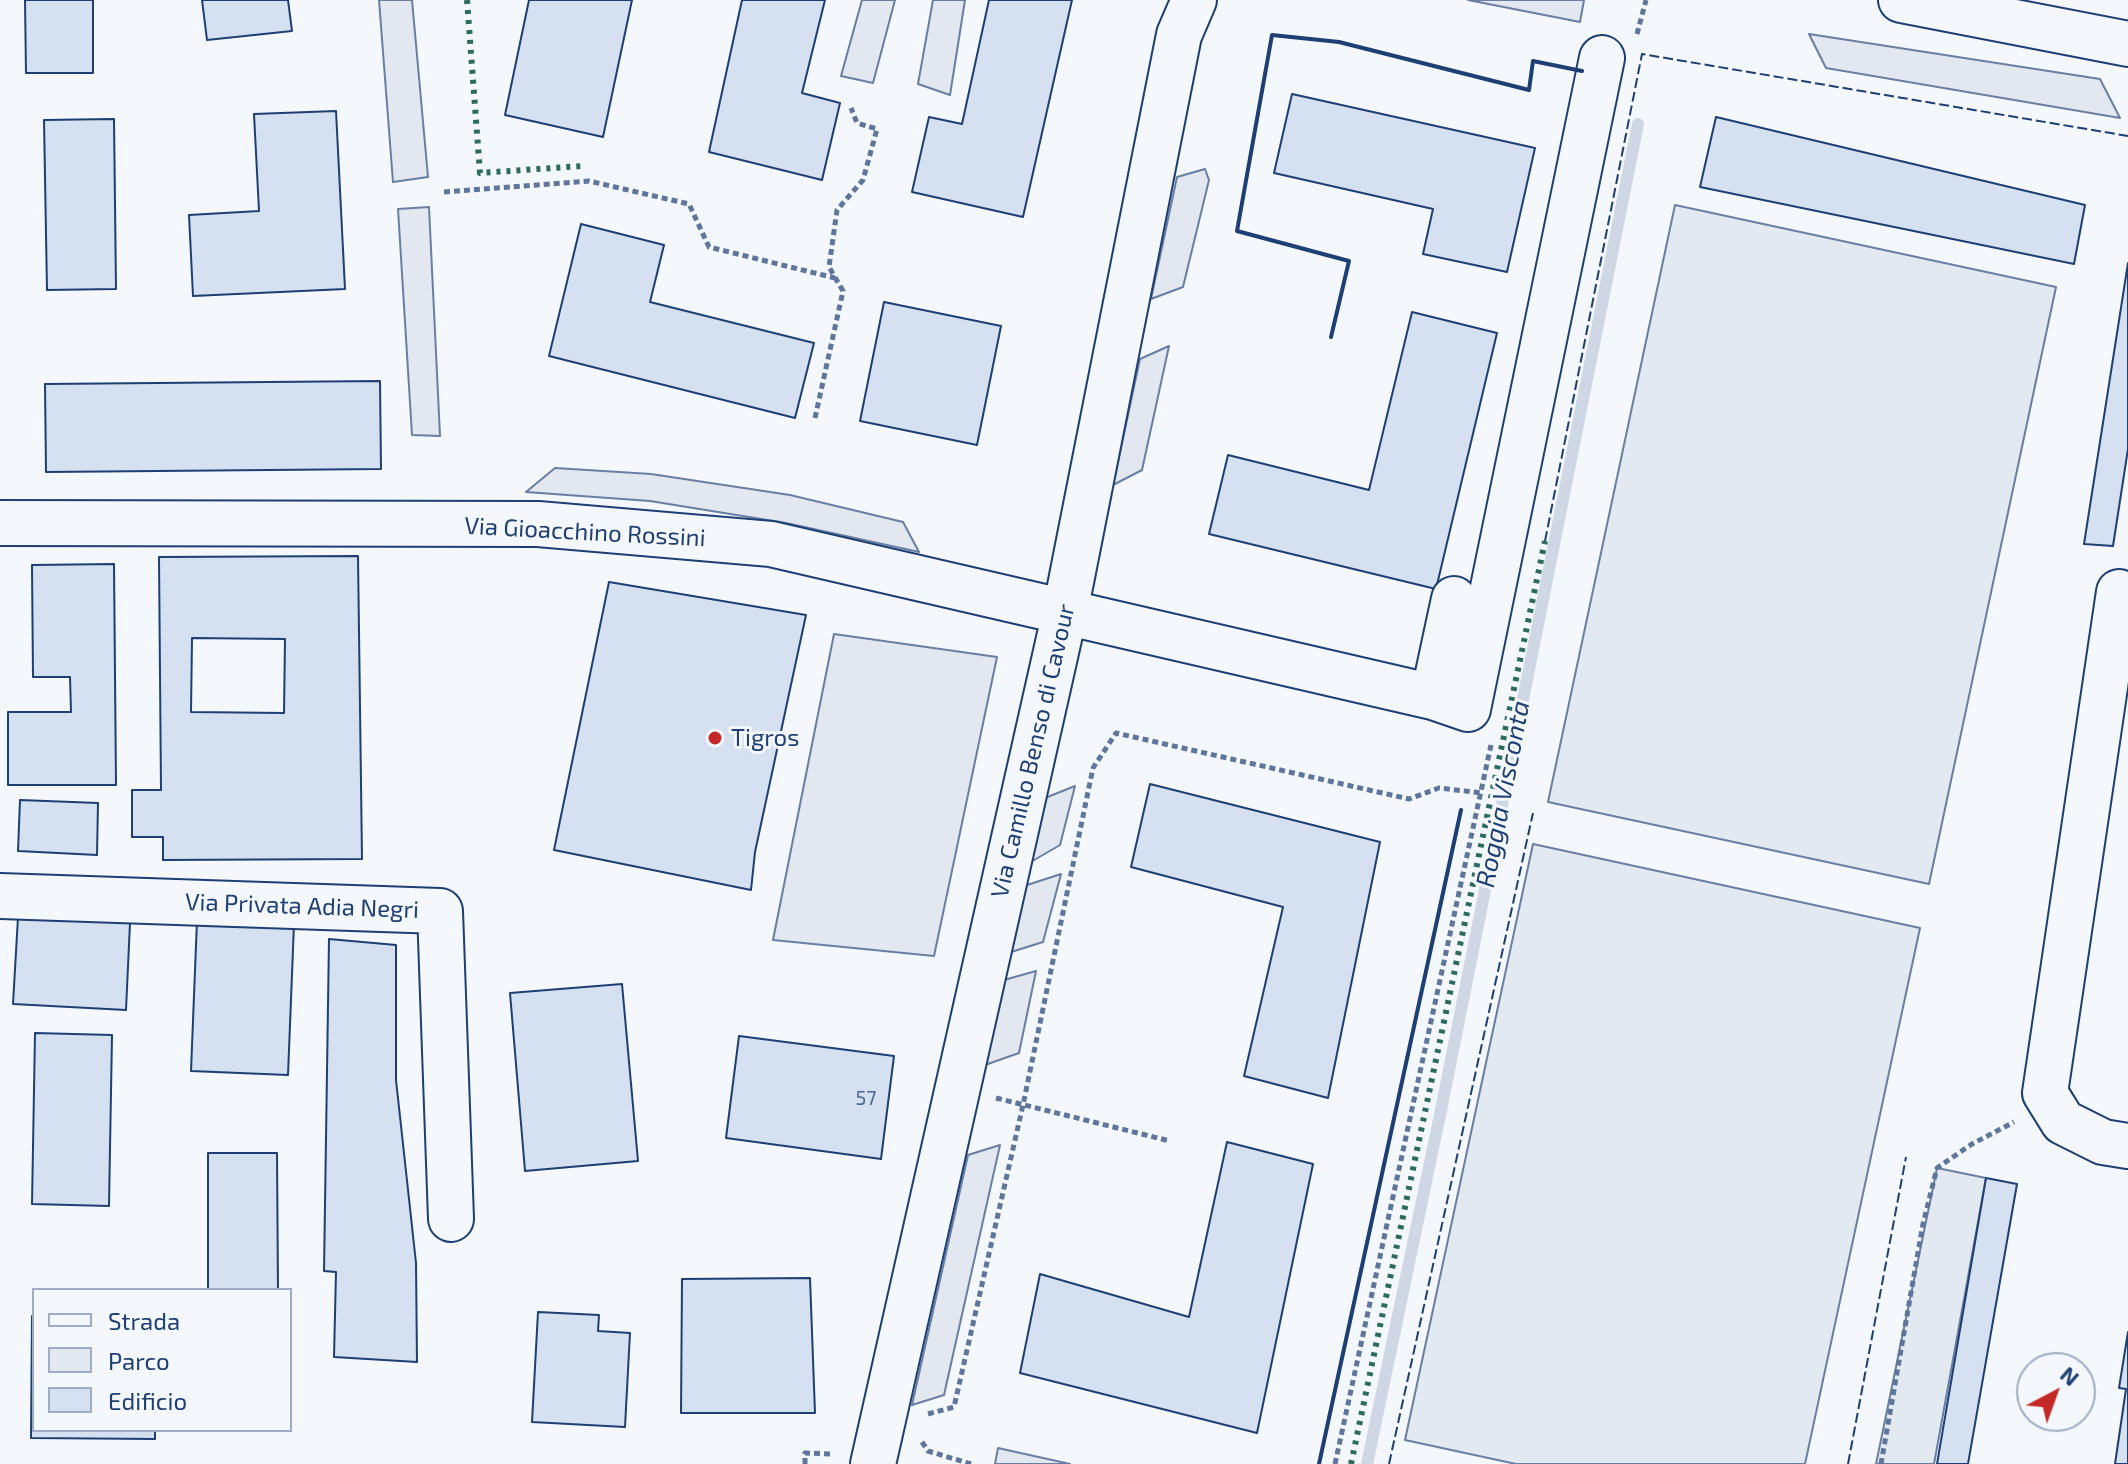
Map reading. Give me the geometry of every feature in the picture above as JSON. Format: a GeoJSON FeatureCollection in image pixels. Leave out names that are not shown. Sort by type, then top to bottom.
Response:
{"type":"FeatureCollection","features":[{"type":"Feature","properties":{"kind":"street"},"geometry":{"type":"LineString","coordinates":[[1901,0],[2128,44]]}},
{"type":"Feature","properties":{"kind":"street","name":"Via Camillo Benso di Cavour"},"geometry":{"type":"LineString","coordinates":[[873,1464],[1065,612],[1184,12]]}},
{"type":"Feature","properties":{"kind":"street","name":"Via Gioacchino Rossini"},"geometry":{"type":"LineString","coordinates":[[0,523],[538,524],[771,544],[1433,697],[1468,709],[1602,58]]}},
{"type":"Feature","properties":{"kind":"street"},"geometry":{"type":"LineString","coordinates":[[2119,592],[2045,1093],[2057,1113],[2103,1142],[2128,1146]]}},
{"type":"Feature","properties":{"kind":"street"},"geometry":{"type":"LineString","coordinates":[[1433,697],[1454,599]]}},
{"type":"Feature","properties":{"kind":"street","name":"Via Privata Adia Negri"},"geometry":{"type":"LineString","coordinates":[[0,896],[440,911],[451,1219]]}},
{"type":"Feature","properties":{"kind":"path"},"geometry":{"type":"LineString","coordinates":[[815,418],[843,291],[829,267],[837,210],[863,180],[877,129],[857,123],[851,108]]}},
{"type":"Feature","properties":{"kind":"path"},"geometry":{"type":"LineString","coordinates":[[444,192],[589,181],[689,204],[709,247],[835,278]]}},
{"type":"Feature","properties":{"kind":"path"},"geometry":{"type":"LineString","coordinates":[[919,1418],[954,1407],[1023,1105],[1093,768],[1116,733],[1409,799],[1439,788],[1482,793]]}},
{"type":"Feature","properties":{"kind":"path"},"geometry":{"type":"LineString","coordinates":[[958,1088],[1170,1141]]}},
{"type":"Feature","properties":{"kind":"path"},"geometry":{"type":"LineString","coordinates":[[1881,1464],[1923,1224],[1937,1168],[1972,1144],[2057,1113]]}},
{"type":"Feature","properties":{"kind":"path"},"geometry":{"type":"LineString","coordinates":[[921,1440],[928,1451],[971,1464]]}},
{"type":"Feature","properties":{"kind":"green space"},"geometry":{"type":"Polygon","coordinates":[[[1675,205],[2056,287],[1929,884],[1548,802],[1675,205]]]}},
{"type":"Feature","properties":{"kind":"green space"},"geometry":{"type":"Polygon","coordinates":[[[1533,844],[1920,928],[1805,1464],[1516,1464],[1405,1440],[1533,844]]]}},
{"type":"Feature","properties":{"kind":"green space"},"geometry":{"type":"Polygon","coordinates":[[[1937,1168],[1986,1178],[1934,1464],[1876,1464],[1937,1168]]]}},
{"type":"Feature","properties":{"kind":"shaded area"},"geometry":{"type":"Polygon","coordinates":[[[379,0],[412,0],[428,177],[393,182],[379,0]]]}},
{"type":"Feature","properties":{"kind":"shaded area"},"geometry":{"type":"Polygon","coordinates":[[[862,0],[895,0],[873,83],[841,76],[862,0]]]}},
{"type":"Feature","properties":{"kind":"shaded area"},"geometry":{"type":"Polygon","coordinates":[[[933,0],[965,0],[950,95],[918,84],[933,0]]]}},
{"type":"Feature","properties":{"kind":"shaded area"},"geometry":{"type":"Polygon","coordinates":[[[1468,0],[1584,0],[1580,22],[1468,0]]]}},
{"type":"Feature","properties":{"kind":"shaded area"},"geometry":{"type":"Polygon","coordinates":[[[1809,34],[2100,79],[2120,118],[1826,68],[1809,34]]]}},
{"type":"Feature","properties":{"kind":"shaded area"},"geometry":{"type":"Polygon","coordinates":[[[1205,169],[1209,180],[1183,287],[1151,299],[1177,177],[1205,169]]]}},
{"type":"Feature","properties":{"kind":"shaded area"},"geometry":{"type":"Polygon","coordinates":[[[429,207],[440,436],[412,435],[398,209],[429,207]]]}},
{"type":"Feature","properties":{"kind":"shaded area"},"geometry":{"type":"Polygon","coordinates":[[[1169,346],[1142,470],[1113,485],[1140,359],[1169,346]]]}},
{"type":"Feature","properties":{"kind":"shaded area"},"geometry":{"type":"Polygon","coordinates":[[[555,468],[651,474],[790,495],[903,522],[919,552],[786,523],[650,501],[526,492],[555,468]]]}},
{"type":"Feature","properties":{"kind":"shaded area"},"geometry":{"type":"Polygon","coordinates":[[[834,634],[997,657],[934,956],[773,940],[834,634]]]}},
{"type":"Feature","properties":{"kind":"shaded area"},"geometry":{"type":"Polygon","coordinates":[[[1075,786],[1060,845],[1029,863],[1045,798],[1075,786]]]}},
{"type":"Feature","properties":{"kind":"shaded area"},"geometry":{"type":"Polygon","coordinates":[[[1061,874],[1043,942],[1008,953],[1024,886],[1061,874]]]}},
{"type":"Feature","properties":{"kind":"shaded area"},"geometry":{"type":"Polygon","coordinates":[[[1036,971],[1019,1053],[985,1065],[1004,980],[1036,971]]]}},
{"type":"Feature","properties":{"kind":"shaded area"},"geometry":{"type":"Polygon","coordinates":[[[1000,1145],[944,1395],[912,1405],[968,1155],[1000,1145]]]}},
{"type":"Feature","properties":{"kind":"shaded area"},"geometry":{"type":"Polygon","coordinates":[[[998,1448],[1070,1464],[995,1464],[998,1448]]]}},
{"type":"Feature","properties":{"kind":"building"},"geometry":{"type":"Polygon","coordinates":[[[25,0],[93,0],[93,73],[26,73],[25,0]]]}},
{"type":"Feature","properties":{"kind":"building"},"geometry":{"type":"Polygon","coordinates":[[[202,0],[288,0],[292,31],[207,40],[202,0]]]}},
{"type":"Feature","properties":{"kind":"building"},"geometry":{"type":"Polygon","coordinates":[[[529,0],[632,0],[603,137],[505,115],[529,0]]]}},
{"type":"Feature","properties":{"kind":"building"},"geometry":{"type":"Polygon","coordinates":[[[742,0],[825,0],[802,93],[840,103],[822,180],[709,152],[742,0]]]}},
{"type":"Feature","properties":{"kind":"building"},"geometry":{"type":"Polygon","coordinates":[[[989,0],[1072,0],[1023,217],[912,192],[929,117],[962,124],[989,0]]]}},
{"type":"Feature","properties":{"kind":"building"},"geometry":{"type":"Polygon","coordinates":[[[1292,94],[1535,148],[1507,272],[1423,254],[1433,209],[1274,173],[1292,94]]]}},
{"type":"Feature","properties":{"kind":"building"},"geometry":{"type":"Polygon","coordinates":[[[336,111],[345,289],[193,296],[189,215],[259,211],[254,114],[336,111]]]}},
{"type":"Feature","properties":{"kind":"building"},"geometry":{"type":"Polygon","coordinates":[[[1716,117],[2085,205],[2074,264],[1700,187],[1716,117]]]}},
{"type":"Feature","properties":{"kind":"building"},"geometry":{"type":"Polygon","coordinates":[[[114,119],[116,289],[47,290],[44,120],[114,119]]]}},
{"type":"Feature","properties":{"kind":"building"},"geometry":{"type":"Polygon","coordinates":[[[581,224],[664,245],[650,302],[814,343],[795,418],[549,356],[581,224]]]}},
{"type":"Feature","properties":{"kind":"building"},"geometry":{"type":"Polygon","coordinates":[[[2128,263],[2128,449],[2113,546],[2084,544],[2128,263]]]}},
{"type":"Feature","properties":{"kind":"building"},"geometry":{"type":"Polygon","coordinates":[[[884,302],[1001,326],[977,445],[860,421],[884,302]]]}},
{"type":"Feature","properties":{"kind":"building"},"geometry":{"type":"Polygon","coordinates":[[[1412,312],[1497,333],[1436,589],[1209,534],[1228,455],[1369,490],[1412,312]]]}},
{"type":"Feature","properties":{"kind":"building"},"geometry":{"type":"Polygon","coordinates":[[[380,381],[381,469],[46,472],[45,384],[380,381]]]}},
{"type":"Feature","properties":{"kind":"building"},"geometry":{"type":"Polygon","coordinates":[[[358,556],[362,859],[163,860],[163,837],[132,837],[132,790],[161,790],[159,557],[358,556]],[[192,638],[191,712],[284,713],[285,639],[192,638]]]}},
{"type":"Feature","properties":{"kind":"building"},"geometry":{"type":"Polygon","coordinates":[[[114,564],[116,785],[8,785],[8,712],[71,712],[70,677],[33,677],[32,565],[114,564]]]}},
{"type":"Feature","properties":{"kind":"building"},"geometry":{"type":"Polygon","coordinates":[[[609,582],[806,615],[755,852],[751,890],[554,850],[609,582]]]}},
{"type":"Feature","properties":{"kind":"building"},"geometry":{"type":"Polygon","coordinates":[[[1150,784],[1380,842],[1328,1098],[1244,1076],[1283,907],[1131,867],[1150,784]]]}},
{"type":"Feature","properties":{"kind":"building"},"geometry":{"type":"Polygon","coordinates":[[[20,800],[98,803],[97,855],[18,851],[20,800]]]}},
{"type":"Feature","properties":{"kind":"building"},"geometry":{"type":"Polygon","coordinates":[[[18,917],[130,923],[126,1010],[13,1004],[18,917]]]}},
{"type":"Feature","properties":{"kind":"building"},"geometry":{"type":"Polygon","coordinates":[[[197,920],[294,924],[288,1075],[191,1071],[197,920]]]}},
{"type":"Feature","properties":{"kind":"building"},"geometry":{"type":"Polygon","coordinates":[[[329,939],[396,945],[396,1080],[416,1263],[417,1362],[334,1357],[336,1272],[324,1271],[329,939]]]}},
{"type":"Feature","properties":{"kind":"building"},"geometry":{"type":"Polygon","coordinates":[[[622,984],[638,1161],[525,1171],[510,993],[622,984]]]}},
{"type":"Feature","properties":{"kind":"building"},"geometry":{"type":"Polygon","coordinates":[[[35,1033],[112,1035],[109,1206],[32,1204],[35,1033]]]}},
{"type":"Feature","properties":{"kind":"building"},"geometry":{"type":"Polygon","coordinates":[[[739,1036],[894,1056],[881,1159],[726,1138],[739,1036]]]}},
{"type":"Feature","properties":{"kind":"building"},"geometry":{"type":"Polygon","coordinates":[[[1227,1142],[1313,1164],[1257,1433],[1020,1373],[1040,1274],[1189,1317],[1227,1142]]]}},
{"type":"Feature","properties":{"kind":"building"},"geometry":{"type":"Polygon","coordinates":[[[208,1153],[277,1153],[278,1288],[208,1288],[208,1153]]]}},
{"type":"Feature","properties":{"kind":"building"},"geometry":{"type":"Polygon","coordinates":[[[1986,1178],[2017,1184],[1968,1464],[1937,1464],[1986,1178]]]}},
{"type":"Feature","properties":{"kind":"building"},"geometry":{"type":"Polygon","coordinates":[[[810,1278],[815,1413],[681,1413],[682,1279],[810,1278]]]}},
{"type":"Feature","properties":{"kind":"building"},"geometry":{"type":"Polygon","coordinates":[[[538,1312],[599,1315],[598,1331],[630,1333],[625,1427],[532,1422],[538,1312]]]}},
{"type":"Feature","properties":{"kind":"building"},"geometry":{"type":"Polygon","coordinates":[[[32,1316],[32,1432],[155,1432],[155,1439],[31,1438],[32,1316]]]}},
{"type":"Feature","properties":{"kind":"building"},"geometry":{"type":"Polygon","coordinates":[[[2128,1332],[2128,1464],[2115,1464],[2126,1389],[2119,1388],[2128,1332]]]}},
{"type":"Feature","properties":{"kind":"waterway","name":"Roggia Visconta"},"geometry":{"type":"LineString","coordinates":[[1367,1464],[1638,124]]}},
{"type":"Feature","properties":{"kind":"hedge"},"geometry":{"type":"LineString","coordinates":[[467,0],[480,173],[582,166]]}},
{"type":"Feature","properties":{"kind":"hedge"},"geometry":{"type":"LineString","coordinates":[[1351,1464],[1545,541]]}},
{"type":"Feature","properties":{"kind":"fence"},"geometry":{"type":"LineString","coordinates":[[1545,541],[1642,54],[2128,136]]}},
{"type":"Feature","properties":{"kind":"fence"},"geometry":{"type":"LineString","coordinates":[[1389,1464],[1533,813]]}},
{"type":"Feature","properties":{"kind":"fence"},"geometry":{"type":"LineString","coordinates":[[1848,1464],[1906,1157]]}},
{"type":"Feature","properties":{"kind":"wall"},"geometry":{"type":"LineString","coordinates":[[1331,337],[1349,261],[1237,231],[1272,35],[1339,42],[1529,90],[1533,61],[1582,71]]}},
{"type":"Feature","properties":{"kind":"wall"},"geometry":{"type":"LineString","coordinates":[[1319,1464],[1461,810]]}},
{"type":"Feature","properties":{"kind":"place","name":"Tigros"},"geometry":{"type":"Point","coordinates":[715,738]}}]}
